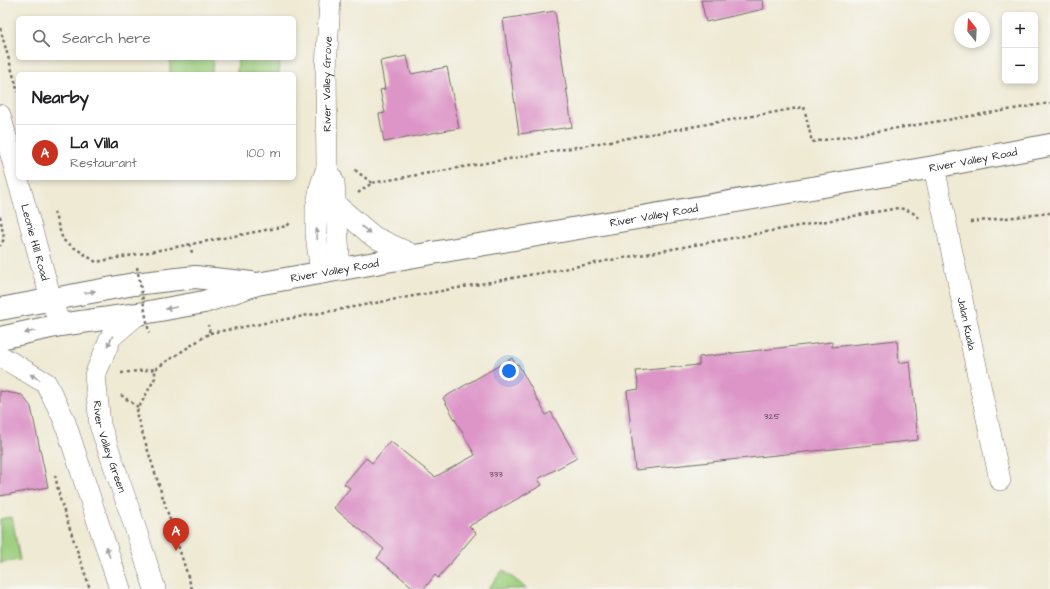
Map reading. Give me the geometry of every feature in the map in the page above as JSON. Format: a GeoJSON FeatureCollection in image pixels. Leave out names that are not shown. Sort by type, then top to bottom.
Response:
{"type":"FeatureCollection","features":[{"type":"Feature","properties":{"kind":"main road","name":"River Valley Road"},"geometry":{"type":"LineString","coordinates":[[0,338],[60,325],[138,314],[204,302],[257,284],[934,167],[1050,145]]}},
{"type":"Feature","properties":{"kind":"main road","name":"River Valley Road"},"geometry":{"type":"LineString","coordinates":[[0,309],[134,284],[195,277],[257,284]]}},
{"type":"Feature","properties":{"kind":"street","name":"River Valley Grove"},"geometry":{"type":"LineString","coordinates":[[330,0],[326,68],[327,168],[334,183],[316,234],[330,271]]}},
{"type":"Feature","properties":{"kind":"street","name":"Leonie Hill Road"},"geometry":{"type":"LineString","coordinates":[[0,115],[16,173]]}},
{"type":"Feature","properties":{"kind":"street","name":"Jalan Kuala"},"geometry":{"type":"LineString","coordinates":[[934,167],[969,326],[980,388],[1000,480]]}},
{"type":"Feature","properties":{"kind":"street","name":"Leonie Hill Road"},"geometry":{"type":"LineString","coordinates":[[18,180],[51,299],[60,325]]}},
{"type":"Feature","properties":{"kind":"street"},"geometry":{"type":"LineString","coordinates":[[326,206],[374,237],[415,256]]}},
{"type":"Feature","properties":{"kind":"street","name":"River Valley Green"},"geometry":{"type":"LineString","coordinates":[[138,314],[111,337],[95,375],[100,425],[132,518],[154,589]]}},
{"type":"Feature","properties":{"kind":"street"},"geometry":{"type":"LineString","coordinates":[[0,356],[46,383],[64,419],[120,589]]}},
{"type":"Feature","properties":{"kind":"path"},"geometry":{"type":"LineString","coordinates":[[0,28],[16,85]]}},
{"type":"Feature","properties":{"kind":"path"},"geometry":{"type":"LineString","coordinates":[[52,206],[63,240],[96,262],[287,226],[306,209],[346,202],[372,183],[804,107],[812,142],[1050,103]]}},
{"type":"Feature","properties":{"kind":"path"},"geometry":{"type":"LineString","coordinates":[[192,589],[136,413],[155,378],[155,369],[210,332],[898,208],[907,209],[918,216],[924,228],[1050,213]]}},
{"type":"Feature","properties":{"kind":"path"},"geometry":{"type":"LineString","coordinates":[[0,216],[4,239],[0,246]]}},
{"type":"Feature","properties":{"kind":"path"},"geometry":{"type":"LineString","coordinates":[[190,244],[192,256]]}},
{"type":"Feature","properties":{"kind":"path"},"geometry":{"type":"LineString","coordinates":[[137,267],[149,333]]}},
{"type":"Feature","properties":{"kind":"path"},"geometry":{"type":"LineString","coordinates":[[207,322],[210,332]]}},
{"type":"Feature","properties":{"kind":"path"},"geometry":{"type":"LineString","coordinates":[[54,470],[60,499],[90,589]]}},
{"type":"Feature","properties":{"kind":"green space"},"geometry":{"type":"Polygon","coordinates":[[[170,60],[213,60],[212,72],[170,72],[170,60]]]}},
{"type":"Feature","properties":{"kind":"green space"},"geometry":{"type":"Polygon","coordinates":[[[238,60],[280,60],[279,72],[237,72],[238,60]]]}},
{"type":"Feature","properties":{"kind":"green space"},"geometry":{"type":"Polygon","coordinates":[[[12,517],[20,560],[0,563],[0,519],[12,517]]]}},
{"type":"Feature","properties":{"kind":"green space"},"geometry":{"type":"Polygon","coordinates":[[[503,570],[527,589],[488,589],[503,570]]]}},
{"type":"Feature","properties":{"kind":"building"},"geometry":{"type":"Polygon","coordinates":[[[701,0],[763,0],[764,9],[706,22],[701,0]]]}},
{"type":"Feature","properties":{"kind":"building"},"geometry":{"type":"Polygon","coordinates":[[[555,11],[572,127],[519,134],[503,19],[555,11]]]}},
{"type":"Feature","properties":{"kind":"building"},"geometry":{"type":"Polygon","coordinates":[[[407,56],[411,74],[447,67],[459,128],[384,142],[379,114],[385,113],[380,90],[385,89],[380,61],[407,56]]]}},
{"type":"Feature","properties":{"kind":"building"},"geometry":{"type":"Polygon","coordinates":[[[897,340],[899,363],[910,361],[918,440],[635,470],[627,391],[639,389],[636,371],[699,365],[699,357],[832,342],[832,347],[897,340]]]}},
{"type":"Feature","properties":{"kind":"building"},"geometry":{"type":"Polygon","coordinates":[[[512,358],[516,365],[518,364],[546,415],[551,412],[577,458],[538,479],[542,485],[469,526],[476,533],[438,578],[435,575],[424,589],[415,589],[377,558],[384,549],[334,508],[350,488],[344,484],[366,458],[372,463],[390,441],[435,477],[475,455],[443,398],[512,358]]]}},
{"type":"Feature","properties":{"kind":"building"},"geometry":{"type":"Polygon","coordinates":[[[0,391],[22,395],[31,407],[48,487],[0,496],[0,391]]]}},
{"type":"Feature","properties":{"kind":"place","name":"La Villa"},"geometry":{"type":"Point","coordinates":[176,551]}}]}
